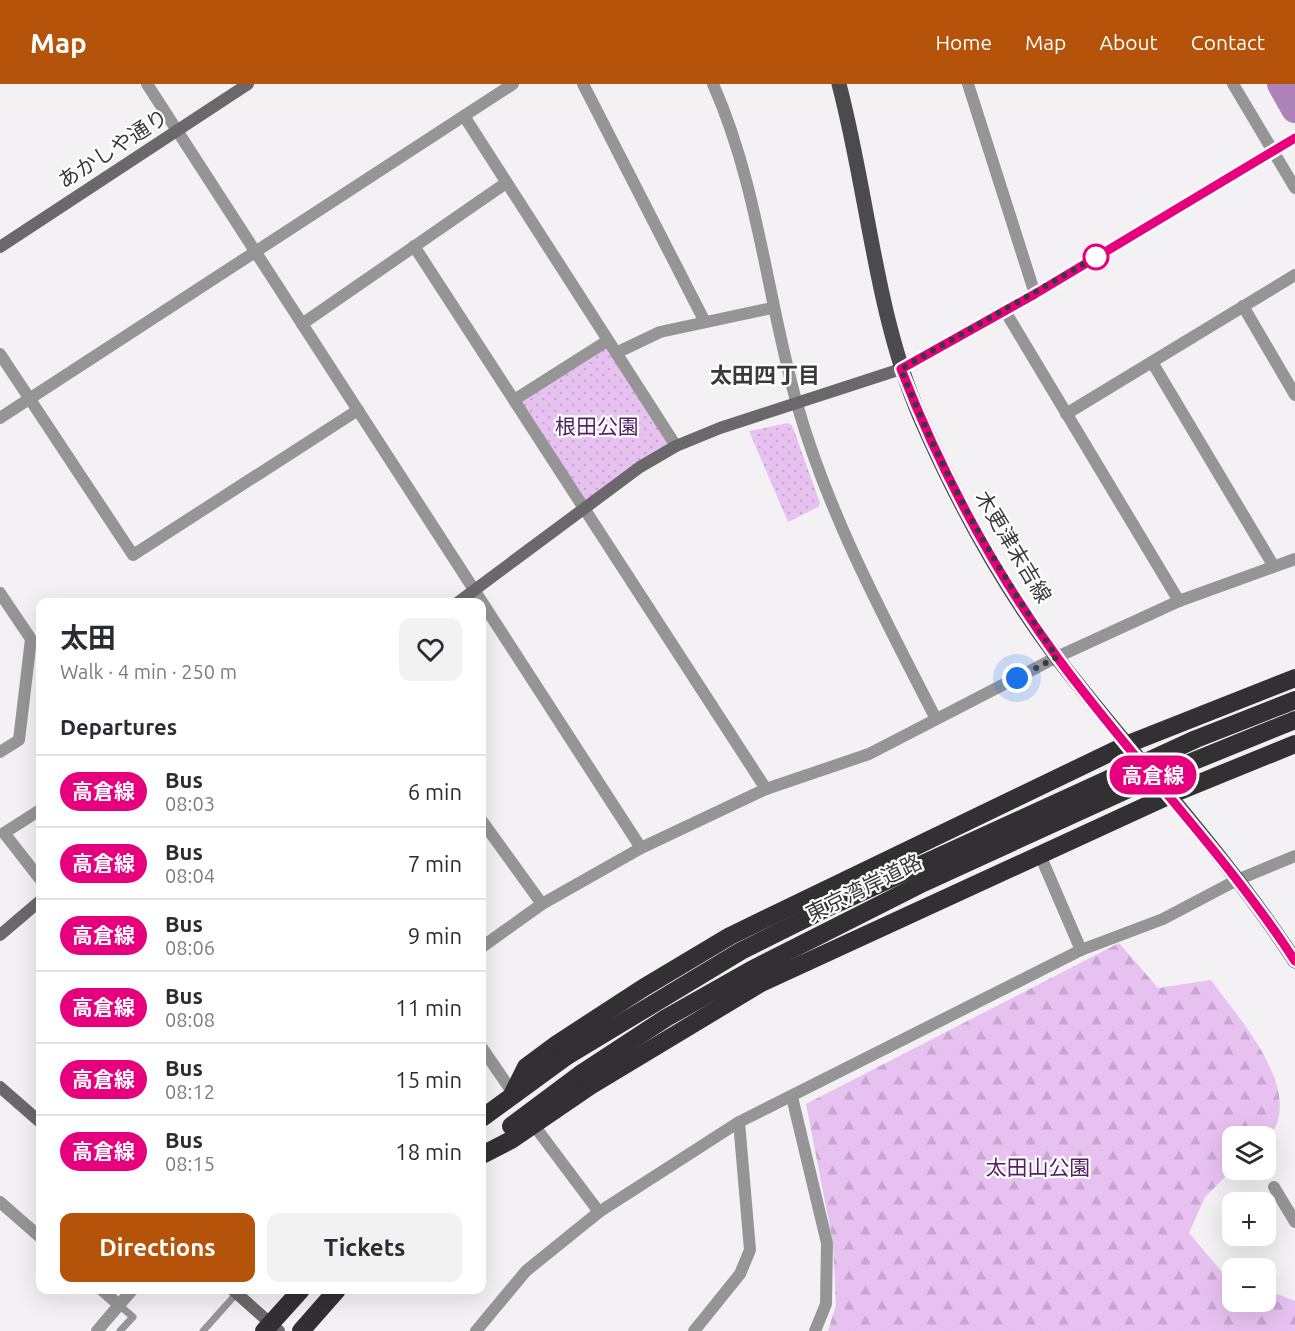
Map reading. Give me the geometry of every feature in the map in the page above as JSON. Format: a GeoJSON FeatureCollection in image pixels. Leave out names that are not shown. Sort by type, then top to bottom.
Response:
{"type":"FeatureCollection","features":[{"type":"Feature","properties":{"kind":"highway"},"geometry":{"type":"LineString","coordinates":[[513,1093],[526,1067],[557,1044],[643,987],[730,936],[1128,744],[1295,678]]}},
{"type":"Feature","properties":{"kind":"highway","name":"東京湾岸道路"},"geometry":{"type":"LineString","coordinates":[[486,1115],[567,1056],[732,957],[829,907],[1176,748],[1295,700]]}},
{"type":"Feature","properties":{"kind":"highway","name":"東京湾岸道路"},"geometry":{"type":"LineString","coordinates":[[486,1146],[582,1073],[666,1018],[752,970],[923,883],[1157,776],[1295,720]]}},
{"type":"Feature","properties":{"kind":"highway"},"geometry":{"type":"LineString","coordinates":[[486,1153],[590,1086],[761,983],[1170,795],[1295,744]]}},
{"type":"Feature","properties":{"kind":"highway"},"geometry":{"type":"LineString","coordinates":[[271,1329],[298,1294]]}},
{"type":"Feature","properties":{"kind":"highway"},"geometry":{"type":"LineString","coordinates":[[301,1331],[333,1294]]}},
{"type":"Feature","properties":{"kind":"main road","name":"木更津末吉線"},"geometry":{"type":"LineString","coordinates":[[838,84],[901,369],[939,460],[970,521],[1009,586],[1057,657],[1237,880],[1295,961]]}},
{"type":"Feature","properties":{"kind":"street"},"geometry":{"type":"LineString","coordinates":[[147,84],[479,598]]}},
{"type":"Feature","properties":{"kind":"street","name":"あかしや通り"},"geometry":{"type":"LineString","coordinates":[[0,247],[248,84]]}},
{"type":"Feature","properties":{"kind":"street"},"geometry":{"type":"LineString","coordinates":[[0,418],[513,84]]}},
{"type":"Feature","properties":{"kind":"street"},"geometry":{"type":"LineString","coordinates":[[583,84],[705,322]]}},
{"type":"Feature","properties":{"kind":"street"},"geometry":{"type":"LineString","coordinates":[[713,84],[724,108],[746,178],[772,308],[797,405],[840,521],[877,604],[936,719]]}},
{"type":"Feature","properties":{"kind":"street"},"geometry":{"type":"LineString","coordinates":[[968,84],[1035,294]]}},
{"type":"Feature","properties":{"kind":"street"},"geometry":{"type":"LineString","coordinates":[[1233,84],[1276,150],[1295,188]]}},
{"type":"Feature","properties":{"kind":"street"},"geometry":{"type":"LineString","coordinates":[[464,116],[676,446]]}},
{"type":"Feature","properties":{"kind":"street"},"geometry":{"type":"LineString","coordinates":[[464,598],[640,467],[676,446],[720,428],[797,405],[901,369],[1035,294],[1295,138]]}},
{"type":"Feature","properties":{"kind":"street"},"geometry":{"type":"LineString","coordinates":[[302,324],[506,183]]}},
{"type":"Feature","properties":{"kind":"street"},"geometry":{"type":"LineString","coordinates":[[414,246],[766,789]]}},
{"type":"Feature","properties":{"kind":"street"},"geometry":{"type":"LineString","coordinates":[[1066,414],[1295,275]]}},
{"type":"Feature","properties":{"kind":"street"},"geometry":{"type":"LineString","coordinates":[[1243,306],[1295,395]]}},
{"type":"Feature","properties":{"kind":"street"},"geometry":{"type":"LineString","coordinates":[[616,353],[660,332],[772,308]]}},
{"type":"Feature","properties":{"kind":"street"},"geometry":{"type":"LineString","coordinates":[[1005,311],[1179,601]]}},
{"type":"Feature","properties":{"kind":"street"},"geometry":{"type":"LineString","coordinates":[[514,400],[608,340]]}},
{"type":"Feature","properties":{"kind":"street"},"geometry":{"type":"LineString","coordinates":[[0,354],[133,555],[358,410]]}},
{"type":"Feature","properties":{"kind":"street"},"geometry":{"type":"LineString","coordinates":[[1152,362],[1273,565]]}},
{"type":"Feature","properties":{"kind":"street"},"geometry":{"type":"LineString","coordinates":[[486,944],[542,904],[641,848],[766,789],[869,754],[1057,657],[1179,601],[1273,565],[1295,559]]}},
{"type":"Feature","properties":{"kind":"street"},"geometry":{"type":"LineString","coordinates":[[0,593],[31,639],[20,740],[0,752]]}},
{"type":"Feature","properties":{"kind":"street"},"geometry":{"type":"LineString","coordinates":[[486,609],[641,848]]}},
{"type":"Feature","properties":{"kind":"street"},"geometry":{"type":"LineString","coordinates":[[36,813],[4,833],[36,874]]}},
{"type":"Feature","properties":{"kind":"street"},"geometry":{"type":"LineString","coordinates":[[486,827],[542,904]]}},
{"type":"Feature","properties":{"kind":"street"},"geometry":{"type":"LineString","coordinates":[[1040,855],[1081,950]]}},
{"type":"Feature","properties":{"kind":"street"},"geometry":{"type":"LineString","coordinates":[[476,1331],[526,1270],[598,1212],[739,1122],[1081,950],[1163,919],[1237,880],[1295,856]]}},
{"type":"Feature","properties":{"kind":"street"},"geometry":{"type":"LineString","coordinates":[[0,935],[36,904]]}},
{"type":"Feature","properties":{"kind":"street"},"geometry":{"type":"LineString","coordinates":[[486,1053],[513,1093]]}},
{"type":"Feature","properties":{"kind":"street"},"geometry":{"type":"LineString","coordinates":[[0,1087],[36,1118]]}},
{"type":"Feature","properties":{"kind":"street"},"geometry":{"type":"LineString","coordinates":[[792,1097],[827,1243],[826,1304],[815,1331]]}},
{"type":"Feature","properties":{"kind":"street"},"geometry":{"type":"LineString","coordinates":[[694,1331],[740,1274],[750,1250],[739,1122]]}},
{"type":"Feature","properties":{"kind":"street"},"geometry":{"type":"LineString","coordinates":[[533,1124],[598,1212]]}},
{"type":"Feature","properties":{"kind":"street"},"geometry":{"type":"LineString","coordinates":[[1274,1187],[1295,1221]]}},
{"type":"Feature","properties":{"kind":"street"},"geometry":{"type":"LineString","coordinates":[[0,1202],[36,1234]]}},
{"type":"Feature","properties":{"kind":"street"},"geometry":{"type":"LineString","coordinates":[[107,1294],[119,1305]]}},
{"type":"Feature","properties":{"kind":"street"},"geometry":{"type":"LineString","coordinates":[[97,1331],[129,1294]]}},
{"type":"Feature","properties":{"kind":"street"},"geometry":{"type":"LineString","coordinates":[[237,1294],[271,1329]]}},
{"type":"Feature","properties":{"kind":"lane"},"geometry":{"type":"LineString","coordinates":[[203,1331],[233,1294]]}},
{"type":"Feature","properties":{"kind":"lane"},"geometry":{"type":"LineString","coordinates":[[119,1305],[133,1317],[120,1331]]}},
{"type":"Feature","properties":{"kind":"green space","name":"根田公園"},"geometry":{"type":"Polygon","coordinates":[[[606,345],[670,444],[585,504],[520,402],[606,345]]]}},
{"type":"Feature","properties":{"kind":"green space"},"geometry":{"type":"Polygon","coordinates":[[[788,423],[792,425],[820,503],[818,507],[788,522],[749,431],[788,423]]]}},
{"type":"Feature","properties":{"kind":"green space","name":"太田山公園"},"geometry":{"type":"Polygon","coordinates":[[[1119,943],[1158,988],[1211,980],[1259,1047],[1277,1086],[1280,1105],[1275,1126],[1222,1126],[1222,1180],[1205,1197],[1189,1233],[1222,1272],[1222,1312],[1276,1312],[1276,1294],[1295,1301],[1295,1331],[828,1331],[836,1305],[833,1243],[806,1104],[1119,943]]]}},
{"type":"Feature","properties":{"kind":"waterway"},"geometry":{"type":"LineString","coordinates":[[1281,84],[1295,109]]}},
{"type":"Feature","properties":{"kind":"bus line","name":"高倉線"},"geometry":{"type":"LineString","coordinates":[[1295,138],[1035,294],[901,369],[939,460],[975,530],[1009,586],[1057,657],[1186,813],[1295,961]]}},
{"type":"Feature","properties":{"kind":"district","name":"太田四丁目"},"geometry":{"type":"Point","coordinates":[765,375]}},
{"type":"Feature","properties":{"kind":"route"},"geometry":{"type":"LineString","coordinates":[[1017,678],[1057,657],[1009,586],[975,530],[939,460],[901,369],[1096,257]]}}]}
